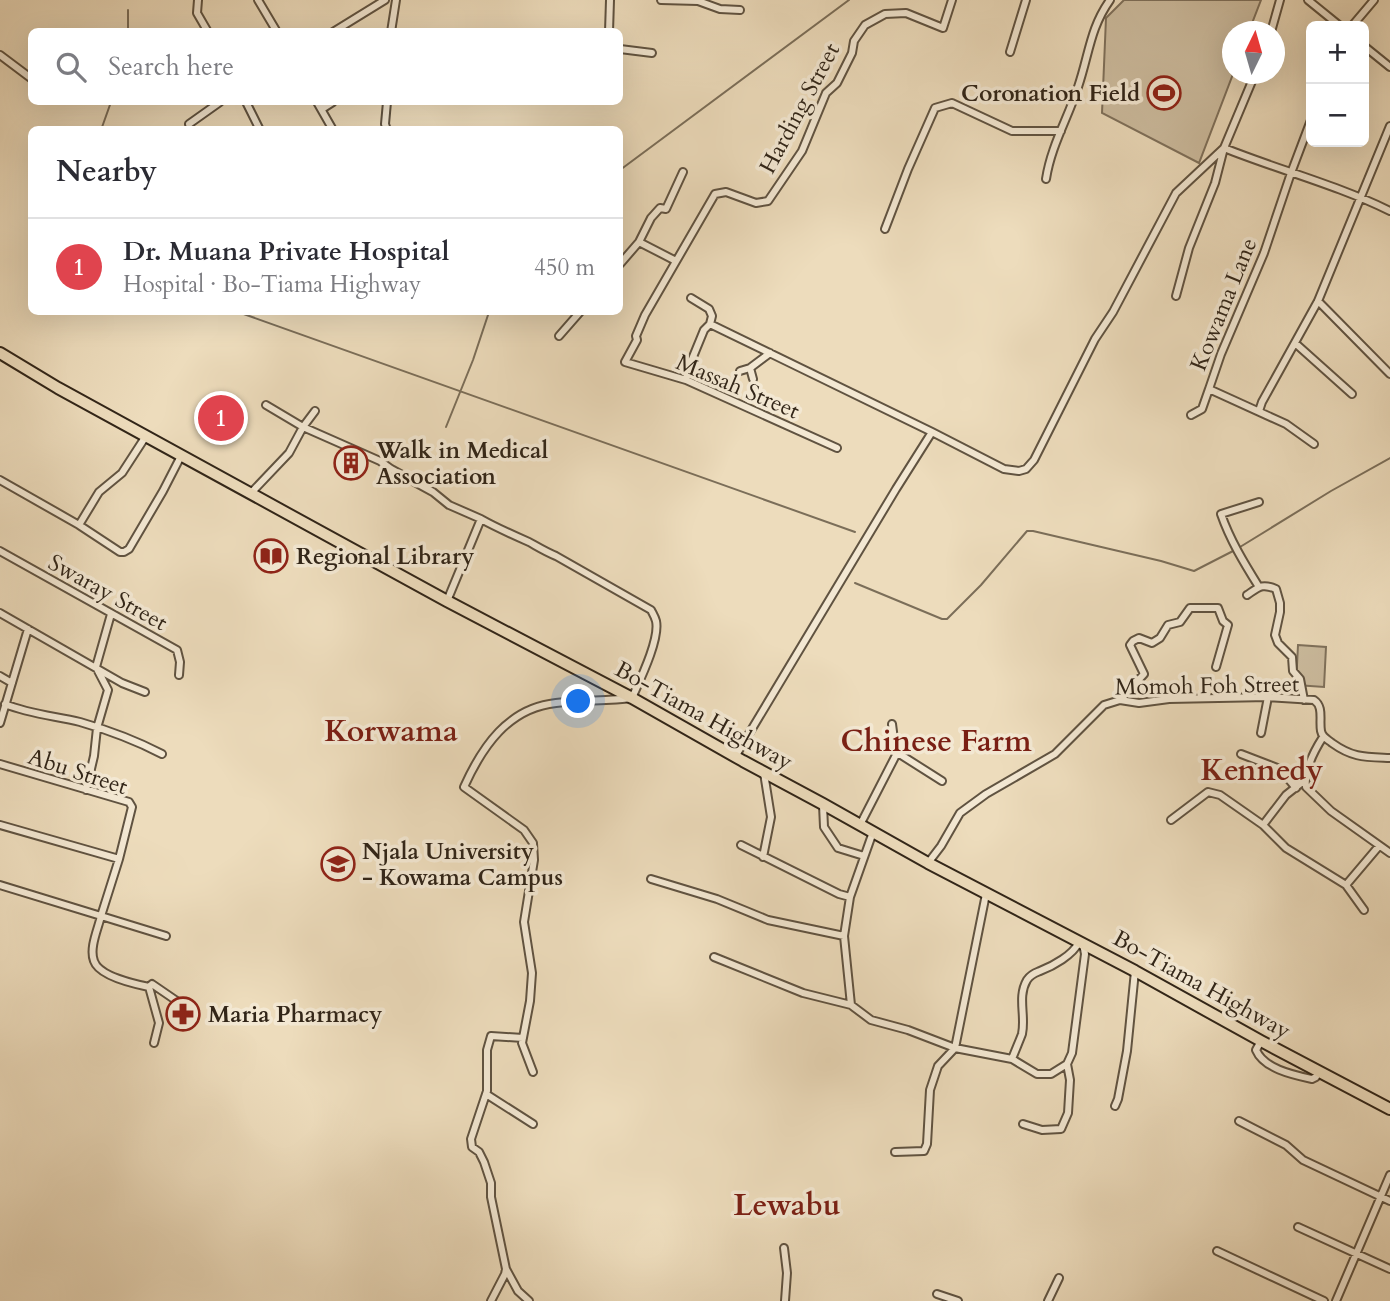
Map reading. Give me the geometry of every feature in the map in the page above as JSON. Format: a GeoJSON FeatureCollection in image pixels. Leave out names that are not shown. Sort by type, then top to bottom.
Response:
{"type":"FeatureCollection","features":[{"type":"Feature","properties":{"kind":"highway","name":"Bo-Tiama Highway"},"geometry":{"type":"LineString","coordinates":[[1,355],[250,494],[632,698],[928,863],[1390,1109]]}},
{"type":"Feature","properties":{"kind":"street"},"geometry":{"type":"LineString","coordinates":[[198,0],[197,13],[206,28]]}},
{"type":"Feature","properties":{"kind":"street"},"geometry":{"type":"LineString","coordinates":[[270,0],[260,2],[275,28]]}},
{"type":"Feature","properties":{"kind":"street"},"geometry":{"type":"LineString","coordinates":[[339,28],[385,0]]}},
{"type":"Feature","properties":{"kind":"street"},"geometry":{"type":"LineString","coordinates":[[391,28],[396,0]]}},
{"type":"Feature","properties":{"kind":"street"},"geometry":{"type":"LineString","coordinates":[[609,28],[610,0]]}},
{"type":"Feature","properties":{"kind":"street"},"geometry":{"type":"LineString","coordinates":[[661,0],[707,2],[720,9],[740,10]]}},
{"type":"Feature","properties":{"kind":"street","name":"Harding Street"},"geometry":{"type":"LineString","coordinates":[[625,362],[637,340],[636,336],[645,315],[715,194],[726,192],[756,203],[768,201],[802,150],[826,93],[837,83],[852,53],[854,41],[865,25],[885,14],[906,13],[943,28],[952,0]]}},
{"type":"Feature","properties":{"kind":"street"},"geometry":{"type":"LineString","coordinates":[[1010,52],[1026,0]]}},
{"type":"Feature","properties":{"kind":"street"},"geometry":{"type":"LineString","coordinates":[[1046,179],[1049,161],[1078,87],[1099,16],[1110,0]]}},
{"type":"Feature","properties":{"kind":"street"},"geometry":{"type":"LineString","coordinates":[[1274,21],[1280,0]]}},
{"type":"Feature","properties":{"kind":"street"},"geometry":{"type":"LineString","coordinates":[[1308,0],[1334,21]]}},
{"type":"Feature","properties":{"kind":"street"},"geometry":{"type":"LineString","coordinates":[[1356,21],[1374,0]]}},
{"type":"Feature","properties":{"kind":"street"},"geometry":{"type":"LineString","coordinates":[[623,49],[652,53]]}},
{"type":"Feature","properties":{"kind":"street"},"geometry":{"type":"LineString","coordinates":[[1369,50],[1390,67]]}},
{"type":"Feature","properties":{"kind":"street"},"geometry":{"type":"LineString","coordinates":[[0,55],[28,76]]}},
{"type":"Feature","properties":{"kind":"street"},"geometry":{"type":"LineString","coordinates":[[1176,296],[1189,248],[1215,183],[1224,148],[1251,84]]}},
{"type":"Feature","properties":{"kind":"street"},"geometry":{"type":"LineString","coordinates":[[885,229],[935,108],[952,103],[1012,131],[1061,131]]}},
{"type":"Feature","properties":{"kind":"street"},"geometry":{"type":"LineString","coordinates":[[189,126],[194,119],[215,105]]}},
{"type":"Feature","properties":{"kind":"street"},"geometry":{"type":"LineString","coordinates":[[248,105],[258,126]]}},
{"type":"Feature","properties":{"kind":"street"},"geometry":{"type":"LineString","coordinates":[[319,105],[331,126]]}},
{"type":"Feature","properties":{"kind":"street"},"geometry":{"type":"LineString","coordinates":[[322,109],[328,105]]}},
{"type":"Feature","properties":{"kind":"street"},"geometry":{"type":"LineString","coordinates":[[386,126],[387,105]]}},
{"type":"Feature","properties":{"kind":"street"},"geometry":{"type":"LineString","coordinates":[[1258,411],[1318,301],[1390,126]]}},
{"type":"Feature","properties":{"kind":"street","name":"Kowama Lane"},"geometry":{"type":"LineString","coordinates":[[1306,133],[1264,253],[1209,389],[1286,424],[1314,444]]}},
{"type":"Feature","properties":{"kind":"street"},"geometry":{"type":"LineString","coordinates":[[1224,148],[1360,196],[1390,211]]}},
{"type":"Feature","properties":{"kind":"street"},"geometry":{"type":"LineString","coordinates":[[710,324],[1004,469],[1026,469],[1034,460],[1083,363],[1176,193],[1224,148]]}},
{"type":"Feature","properties":{"kind":"street"},"geometry":{"type":"LineString","coordinates":[[1381,148],[1390,151]]}},
{"type":"Feature","properties":{"kind":"street"},"geometry":{"type":"LineString","coordinates":[[623,261],[639,242],[651,218],[660,208],[666,209],[683,172]]}},
{"type":"Feature","properties":{"kind":"street"},"geometry":{"type":"LineString","coordinates":[[639,242],[676,261]]}},
{"type":"Feature","properties":{"kind":"street"},"geometry":{"type":"LineString","coordinates":[[686,380],[698,343],[712,316],[709,309],[691,298]]}},
{"type":"Feature","properties":{"kind":"street"},"geometry":{"type":"LineString","coordinates":[[1318,301],[1390,374]]}},
{"type":"Feature","properties":{"kind":"street"},"geometry":{"type":"LineString","coordinates":[[559,336],[577,315]]}},
{"type":"Feature","properties":{"kind":"street"},"geometry":{"type":"LineString","coordinates":[[1295,344],[1352,394]]}},
{"type":"Feature","properties":{"kind":"street"},"geometry":{"type":"LineString","coordinates":[[740,371],[750,368],[770,353]]}},
{"type":"Feature","properties":{"kind":"street","name":"Massah Street"},"geometry":{"type":"LineString","coordinates":[[625,362],[686,380],[837,448]]}},
{"type":"Feature","properties":{"kind":"street"},"geometry":{"type":"LineString","coordinates":[[750,368],[753,379]]}},
{"type":"Feature","properties":{"kind":"street"},"geometry":{"type":"LineString","coordinates":[[1191,415],[1202,409],[1209,389]]}},
{"type":"Feature","properties":{"kind":"street"},"geometry":{"type":"LineString","coordinates":[[266,405],[303,427],[380,461],[433,492],[449,505],[556,556],[651,610],[657,621],[654,645],[632,698],[554,703],[528,709],[508,723],[486,745],[464,787],[523,830],[533,843],[534,860],[524,922],[532,973],[523,1038],[533,1072]]}},
{"type":"Feature","properties":{"kind":"street"},"geometry":{"type":"LineString","coordinates":[[250,494],[289,453],[315,411]]}},
{"type":"Feature","properties":{"kind":"street"},"geometry":{"type":"LineString","coordinates":[[735,757],[932,432]]}},
{"type":"Feature","properties":{"kind":"street"},"geometry":{"type":"LineString","coordinates":[[79,525],[99,492],[122,473],[146,436]]}},
{"type":"Feature","properties":{"kind":"street"},"geometry":{"type":"LineString","coordinates":[[0,480],[120,552],[126,551],[181,456]]}},
{"type":"Feature","properties":{"kind":"street"},"geometry":{"type":"LineString","coordinates":[[1259,502],[1221,514],[1239,554],[1259,587]]}},
{"type":"Feature","properties":{"kind":"street"},"geometry":{"type":"LineString","coordinates":[[447,601],[481,519]]}},
{"type":"Feature","properties":{"kind":"street","name":"Swaray Street"},"geometry":{"type":"LineString","coordinates":[[0,551],[177,650],[179,675]]}},
{"type":"Feature","properties":{"kind":"street"},"geometry":{"type":"LineString","coordinates":[[1247,595],[1267,585],[1276,589],[1280,612],[1275,635],[1278,643],[1292,657],[1293,671],[1300,679],[1304,699]]}},
{"type":"Feature","properties":{"kind":"street"},"geometry":{"type":"LineString","coordinates":[[1120,700],[1144,674],[1130,645],[1133,641],[1139,638],[1152,643],[1160,638],[1168,625],[1180,622],[1190,608],[1218,608],[1223,621],[1228,625],[1216,667]]}},
{"type":"Feature","properties":{"kind":"street"},"geometry":{"type":"LineString","coordinates":[[0,613],[122,683],[145,692]]}},
{"type":"Feature","properties":{"kind":"street"},"geometry":{"type":"LineString","coordinates":[[86,790],[97,728],[108,690],[96,667],[111,614]]}},
{"type":"Feature","properties":{"kind":"street"},"geometry":{"type":"LineString","coordinates":[[0,723],[28,629]]}},
{"type":"Feature","properties":{"kind":"street"},"geometry":{"type":"LineString","coordinates":[[0,676],[12,683]]}},
{"type":"Feature","properties":{"kind":"street"},"geometry":{"type":"LineString","coordinates":[[1261,733],[1268,697]]}},
{"type":"Feature","properties":{"kind":"street","name":"Momoh Foh Street"},"geometry":{"type":"LineString","coordinates":[[928,863],[960,813],[986,794],[1055,754],[1104,705],[1120,700],[1139,704],[1169,699],[1304,699],[1318,702],[1320,706],[1323,737]]}},
{"type":"Feature","properties":{"kind":"street"},"geometry":{"type":"LineString","coordinates":[[5,704],[19,710],[81,722],[145,745],[162,754]]}},
{"type":"Feature","properties":{"kind":"street"},"geometry":{"type":"LineString","coordinates":[[860,825],[896,755],[892,724]]}},
{"type":"Feature","properties":{"kind":"street"},"geometry":{"type":"LineString","coordinates":[[1390,758],[1358,756],[1345,752],[1323,737],[1314,751],[1305,780],[1306,787],[1331,811],[1390,853]]}},
{"type":"Feature","properties":{"kind":"street"},"geometry":{"type":"LineString","coordinates":[[1241,754],[1280,769],[1296,788]]}},
{"type":"Feature","properties":{"kind":"street"},"geometry":{"type":"LineString","coordinates":[[896,755],[901,755],[942,781]]}},
{"type":"Feature","properties":{"kind":"street","name":"Abu Street"},"geometry":{"type":"LineString","coordinates":[[0,764],[129,802],[132,807],[94,944],[94,963],[124,981],[150,985]]}},
{"type":"Feature","properties":{"kind":"street"},"geometry":{"type":"LineString","coordinates":[[763,857],[771,817],[764,773]]}},
{"type":"Feature","properties":{"kind":"street"},"geometry":{"type":"LineString","coordinates":[[1263,825],[1286,795],[1305,780]]}},
{"type":"Feature","properties":{"kind":"street"},"geometry":{"type":"LineString","coordinates":[[1171,820],[1208,792],[1220,796],[1263,825],[1286,848],[1346,885],[1364,910]]}},
{"type":"Feature","properties":{"kind":"street"},"geometry":{"type":"LineString","coordinates":[[823,804],[824,827],[838,848],[864,856]]}},
{"type":"Feature","properties":{"kind":"street"},"geometry":{"type":"LineString","coordinates":[[0,825],[119,859]]}},
{"type":"Feature","properties":{"kind":"street"},"geometry":{"type":"LineString","coordinates":[[851,1005],[844,936],[850,897],[873,832]]}},
{"type":"Feature","properties":{"kind":"street"},"geometry":{"type":"LineString","coordinates":[[741,845],[850,897]]}},
{"type":"Feature","properties":{"kind":"street"},"geometry":{"type":"LineString","coordinates":[[1346,885],[1379,846]]}},
{"type":"Feature","properties":{"kind":"street"},"geometry":{"type":"LineString","coordinates":[[651,879],[717,899],[768,920],[844,936]]}},
{"type":"Feature","properties":{"kind":"street"},"geometry":{"type":"LineString","coordinates":[[0,886],[166,936]]}},
{"type":"Feature","properties":{"kind":"street"},"geometry":{"type":"LineString","coordinates":[[895,1152],[924,1151],[927,1144],[930,1090],[939,1066],[956,1048],[986,894]]}},
{"type":"Feature","properties":{"kind":"street"},"geometry":{"type":"LineString","coordinates":[[714,957],[803,993],[851,1005],[871,1020],[956,1048],[1012,1059],[1037,1073],[1051,1074],[1067,1064],[1072,1053],[1085,954],[1081,943],[1066,956],[1032,974],[1026,981],[1021,1007],[1022,1033],[1012,1059]]}},
{"type":"Feature","properties":{"kind":"street"},"geometry":{"type":"LineString","coordinates":[[1115,1106],[1128,1051],[1135,971]]}},
{"type":"Feature","properties":{"kind":"street"},"geometry":{"type":"LineString","coordinates":[[150,985],[187,1008]]}},
{"type":"Feature","properties":{"kind":"street"},"geometry":{"type":"LineString","coordinates":[[150,985],[159,1023],[154,1043]]}},
{"type":"Feature","properties":{"kind":"street"},"geometry":{"type":"LineString","coordinates":[[523,1038],[491,1036],[487,1050],[486,1094],[471,1139],[471,1147],[479,1152],[491,1183],[491,1197],[506,1269],[518,1291],[529,1301]]}},
{"type":"Feature","properties":{"kind":"street"},"geometry":{"type":"LineString","coordinates":[[1261,1041],[1256,1050],[1257,1055],[1271,1066],[1312,1079],[1320,1072]]}},
{"type":"Feature","properties":{"kind":"street"},"geometry":{"type":"LineString","coordinates":[[1023,1124],[1042,1130],[1061,1129],[1068,1114],[1070,1080],[1067,1064]]}},
{"type":"Feature","properties":{"kind":"street"},"geometry":{"type":"LineString","coordinates":[[486,1094],[533,1124]]}},
{"type":"Feature","properties":{"kind":"street"},"geometry":{"type":"LineString","coordinates":[[1239,1121],[1286,1145],[1303,1160],[1390,1201]]}},
{"type":"Feature","properties":{"kind":"street"},"geometry":{"type":"LineString","coordinates":[[1336,1301],[1390,1175]]}},
{"type":"Feature","properties":{"kind":"street"},"geometry":{"type":"LineString","coordinates":[[1298,1227],[1390,1269]]}},
{"type":"Feature","properties":{"kind":"street"},"geometry":{"type":"LineString","coordinates":[[784,1248],[787,1273],[785,1301]]}},
{"type":"Feature","properties":{"kind":"street"},"geometry":{"type":"LineString","coordinates":[[1217,1251],[1324,1301]]}},
{"type":"Feature","properties":{"kind":"street"},"geometry":{"type":"LineString","coordinates":[[491,1301],[506,1269]]}},
{"type":"Feature","properties":{"kind":"street"},"geometry":{"type":"LineString","coordinates":[[1048,1301],[1059,1278]]}},
{"type":"Feature","properties":{"kind":"street"},"geometry":{"type":"LineString","coordinates":[[937,1294],[958,1301]]}},
{"type":"Feature","properties":{"kind":"shaded area","name":"Coronation Field"},"geometry":{"type":"Polygon","coordinates":[[[1124,0],[1261,0],[1253,21],[1222,21],[1222,84],[1229,84],[1199,163],[1102,113],[1106,18],[1124,0]]]}},
{"type":"Feature","properties":{"kind":"shaded area"},"geometry":{"type":"Polygon","coordinates":[[[1298,645],[1326,647],[1324,687],[1296,685],[1298,645]]]}},
{"type":"Feature","properties":{"kind":"waterway"},"geometry":{"type":"LineString","coordinates":[[623,168],[849,0]]}},
{"type":"Feature","properties":{"kind":"waterway"},"geometry":{"type":"LineString","coordinates":[[128,10],[128,28]]}},
{"type":"Feature","properties":{"kind":"waterway"},"geometry":{"type":"LineString","coordinates":[[102,126],[110,105]]}},
{"type":"Feature","properties":{"kind":"waterway"},"geometry":{"type":"LineString","coordinates":[[246,315],[855,532]]}},
{"type":"Feature","properties":{"kind":"waterway"},"geometry":{"type":"LineString","coordinates":[[446,427],[488,315]]}},
{"type":"Feature","properties":{"kind":"waterway"},"geometry":{"type":"LineString","coordinates":[[1240,547],[1390,458]]}},
{"type":"Feature","properties":{"kind":"waterway"},"geometry":{"type":"LineString","coordinates":[[855,583],[947,619],[981,585],[1027,531],[1194,571],[1235,550]]}},
{"type":"Feature","properties":{"kind":"place","name":"Coronation Field"},"geometry":{"type":"Point","coordinates":[1164,93]}},
{"type":"Feature","properties":{"kind":"place","name":"Dr. Muana Private Hospital"},"geometry":{"type":"Point","coordinates":[221,418]}},
{"type":"Feature","properties":{"kind":"place","name":"Walk in Medical Association"},"geometry":{"type":"Point","coordinates":[351,463]}},
{"type":"Feature","properties":{"kind":"place","name":"Regional Library"},"geometry":{"type":"Point","coordinates":[271,556]}},
{"type":"Feature","properties":{"kind":"place","name":"Njala University - Kowama Campus"},"geometry":{"type":"Point","coordinates":[338,864]}},
{"type":"Feature","properties":{"kind":"place","name":"Maria Pharmacy"},"geometry":{"type":"Point","coordinates":[183,1014]}},
{"type":"Feature","properties":{"kind":"district","name":"Korwama"},"geometry":{"type":"Point","coordinates":[391,731]}},
{"type":"Feature","properties":{"kind":"district","name":"Chinese Farm"},"geometry":{"type":"Point","coordinates":[936,741]}},
{"type":"Feature","properties":{"kind":"district","name":"Kennedy"},"geometry":{"type":"Point","coordinates":[1262,770]}},
{"type":"Feature","properties":{"kind":"district","name":"Lewabu"},"geometry":{"type":"Point","coordinates":[787,1205]}}]}
